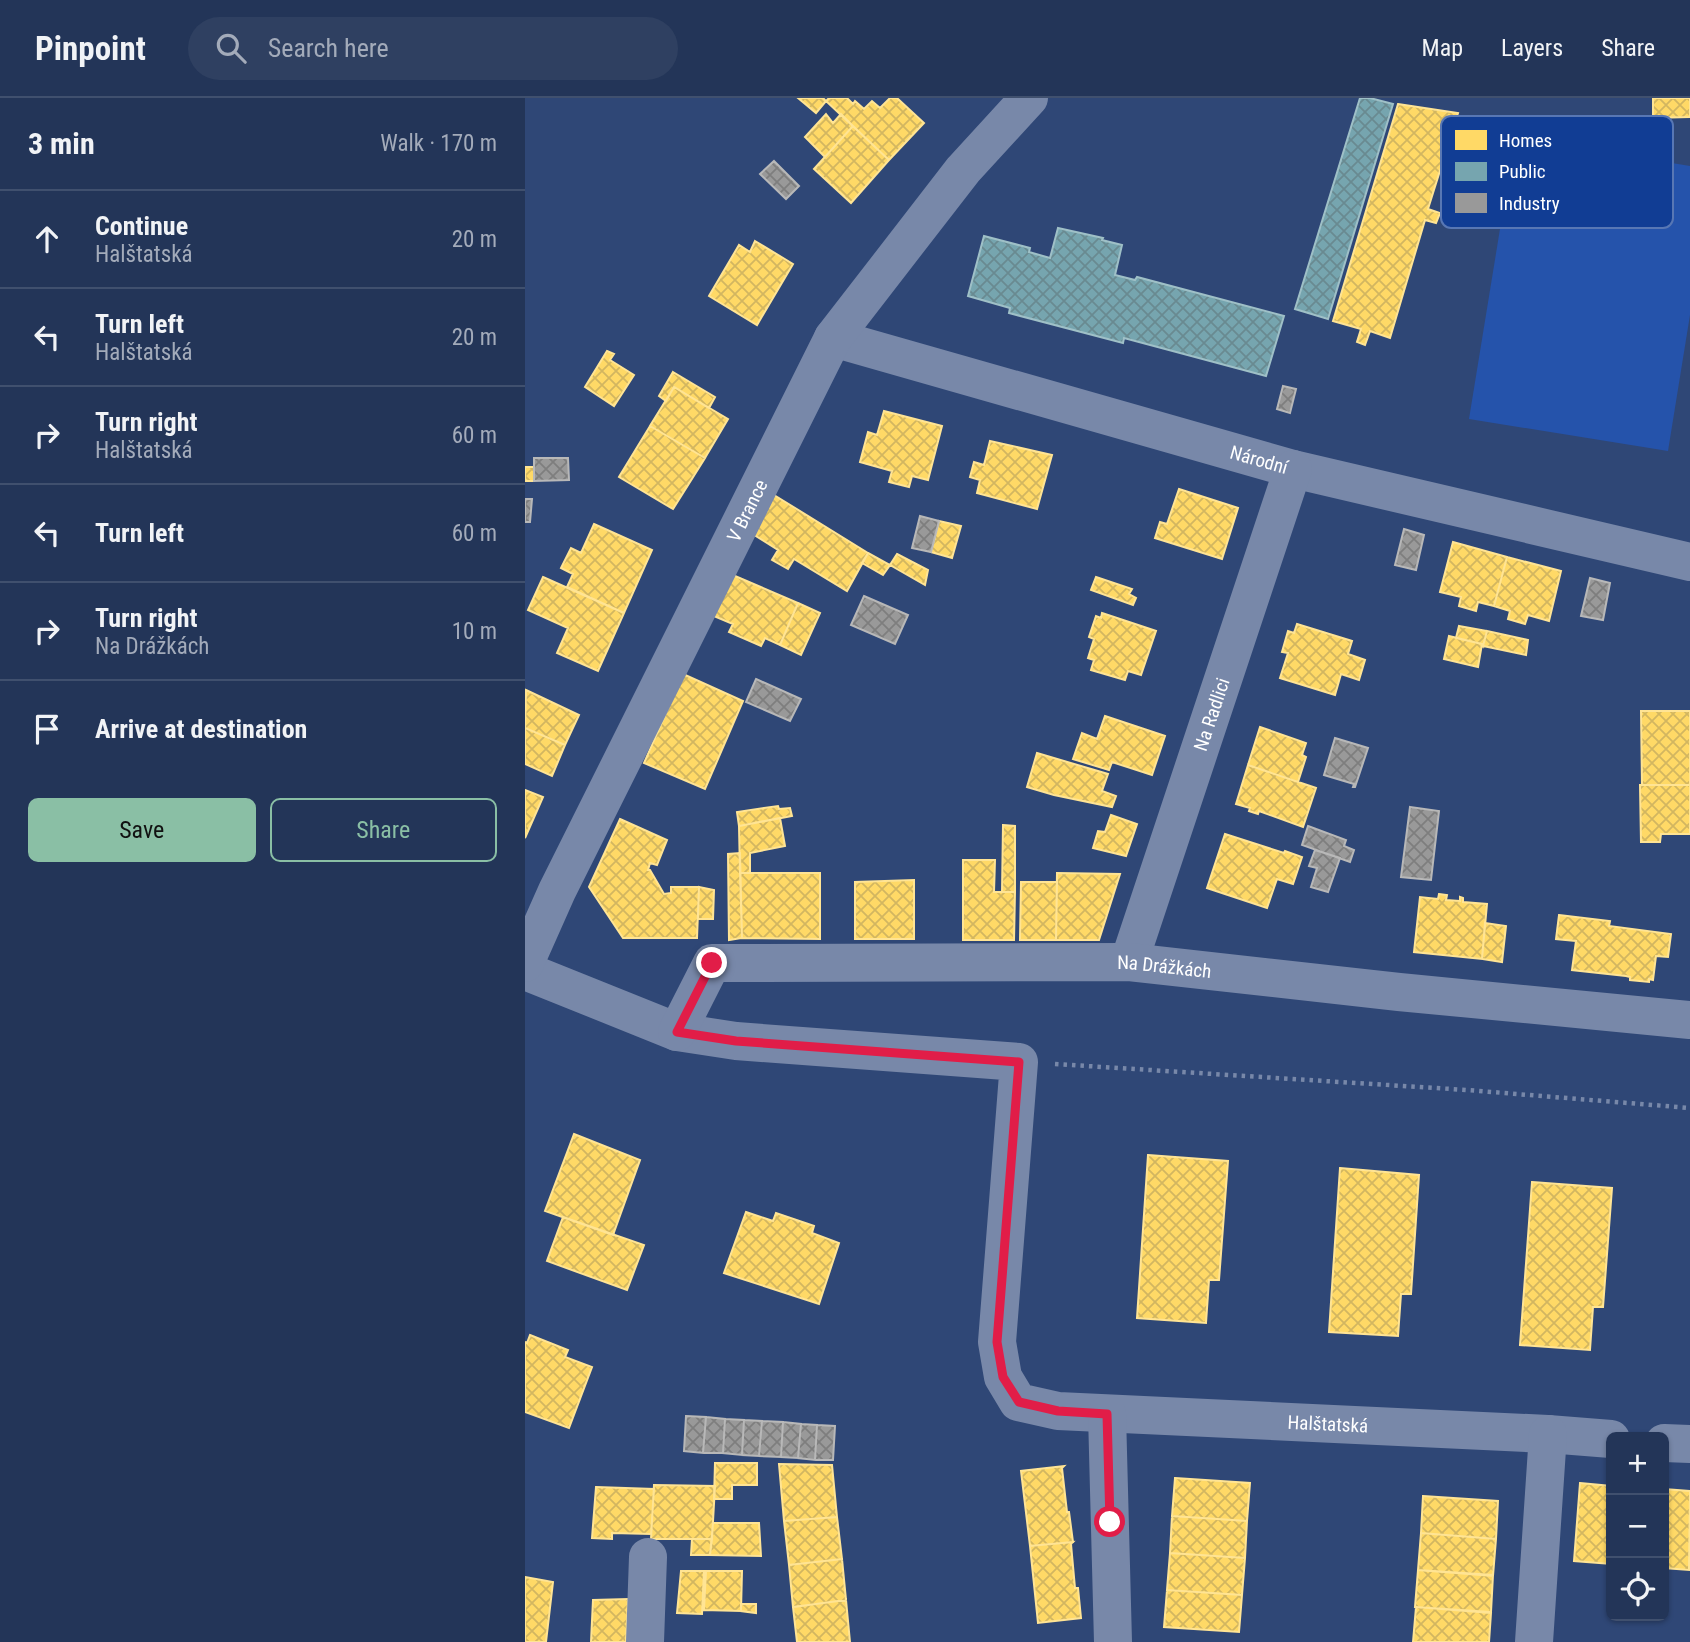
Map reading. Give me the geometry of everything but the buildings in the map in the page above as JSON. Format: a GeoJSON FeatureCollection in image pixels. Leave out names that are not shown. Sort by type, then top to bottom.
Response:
{"type":"FeatureCollection","features":[{"type":"Feature","properties":{"kind":"street","name":"V Brance"},"geometry":{"type":"LineString","coordinates":[[525,963],[557,891],[833,338],[963,170],[1029,98]]}},
{"type":"Feature","properties":{"kind":"street","name":"Národní"},"geometry":{"type":"LineString","coordinates":[[833,338],[1293,469],[1690,562]]}},
{"type":"Feature","properties":{"kind":"street","name":"Na Radlici"},"geometry":{"type":"LineString","coordinates":[[1129,961],[1293,469]]}},
{"type":"Feature","properties":{"kind":"street","name":"Na Drážkách"},"geometry":{"type":"LineString","coordinates":[[677,1032],[712,963],[1129,961],[1399,992],[1690,1020]]}},
{"type":"Feature","properties":{"kind":"street"},"geometry":{"type":"LineString","coordinates":[[525,971],[677,1032],[736,1041],[1019,1062]]}},
{"type":"Feature","properties":{"kind":"street","name":"Halštatská"},"geometry":{"type":"LineString","coordinates":[[1019,1062],[997,1342],[1003,1377],[1019,1402],[1058,1411],[1606,1439]]}},
{"type":"Feature","properties":{"kind":"street"},"geometry":{"type":"LineString","coordinates":[[1107,1414],[1113,1642]]}},
{"type":"Feature","properties":{"kind":"street"},"geometry":{"type":"LineString","coordinates":[[1534,1642],[1548,1434]]}},
{"type":"Feature","properties":{"kind":"street"},"geometry":{"type":"LineString","coordinates":[[1669,1443],[1690,1444]]}},
{"type":"Feature","properties":{"kind":"street"},"geometry":{"type":"LineString","coordinates":[[645,1642],[648,1557]]}},
{"type":"Feature","properties":{"kind":"path"},"geometry":{"type":"LineString","coordinates":[[1019,1062],[1467,1090],[1690,1108]]}},
{"type":"Feature","properties":{"kind":"shaded area"},"geometry":{"type":"Polygon","coordinates":[[[1673,163],[1690,166],[1690,315],[1668,451],[1469,419],[1500,228],[1673,228],[1673,163]]]}},
{"type":"Feature","properties":{"kind":"route"},"geometry":{"type":"LineString","coordinates":[[712,963],[677,1032],[736,1041],[1019,1062],[997,1342],[1003,1377],[1019,1402],[1058,1411],[1107,1414],[1110,1522]]}}]}
